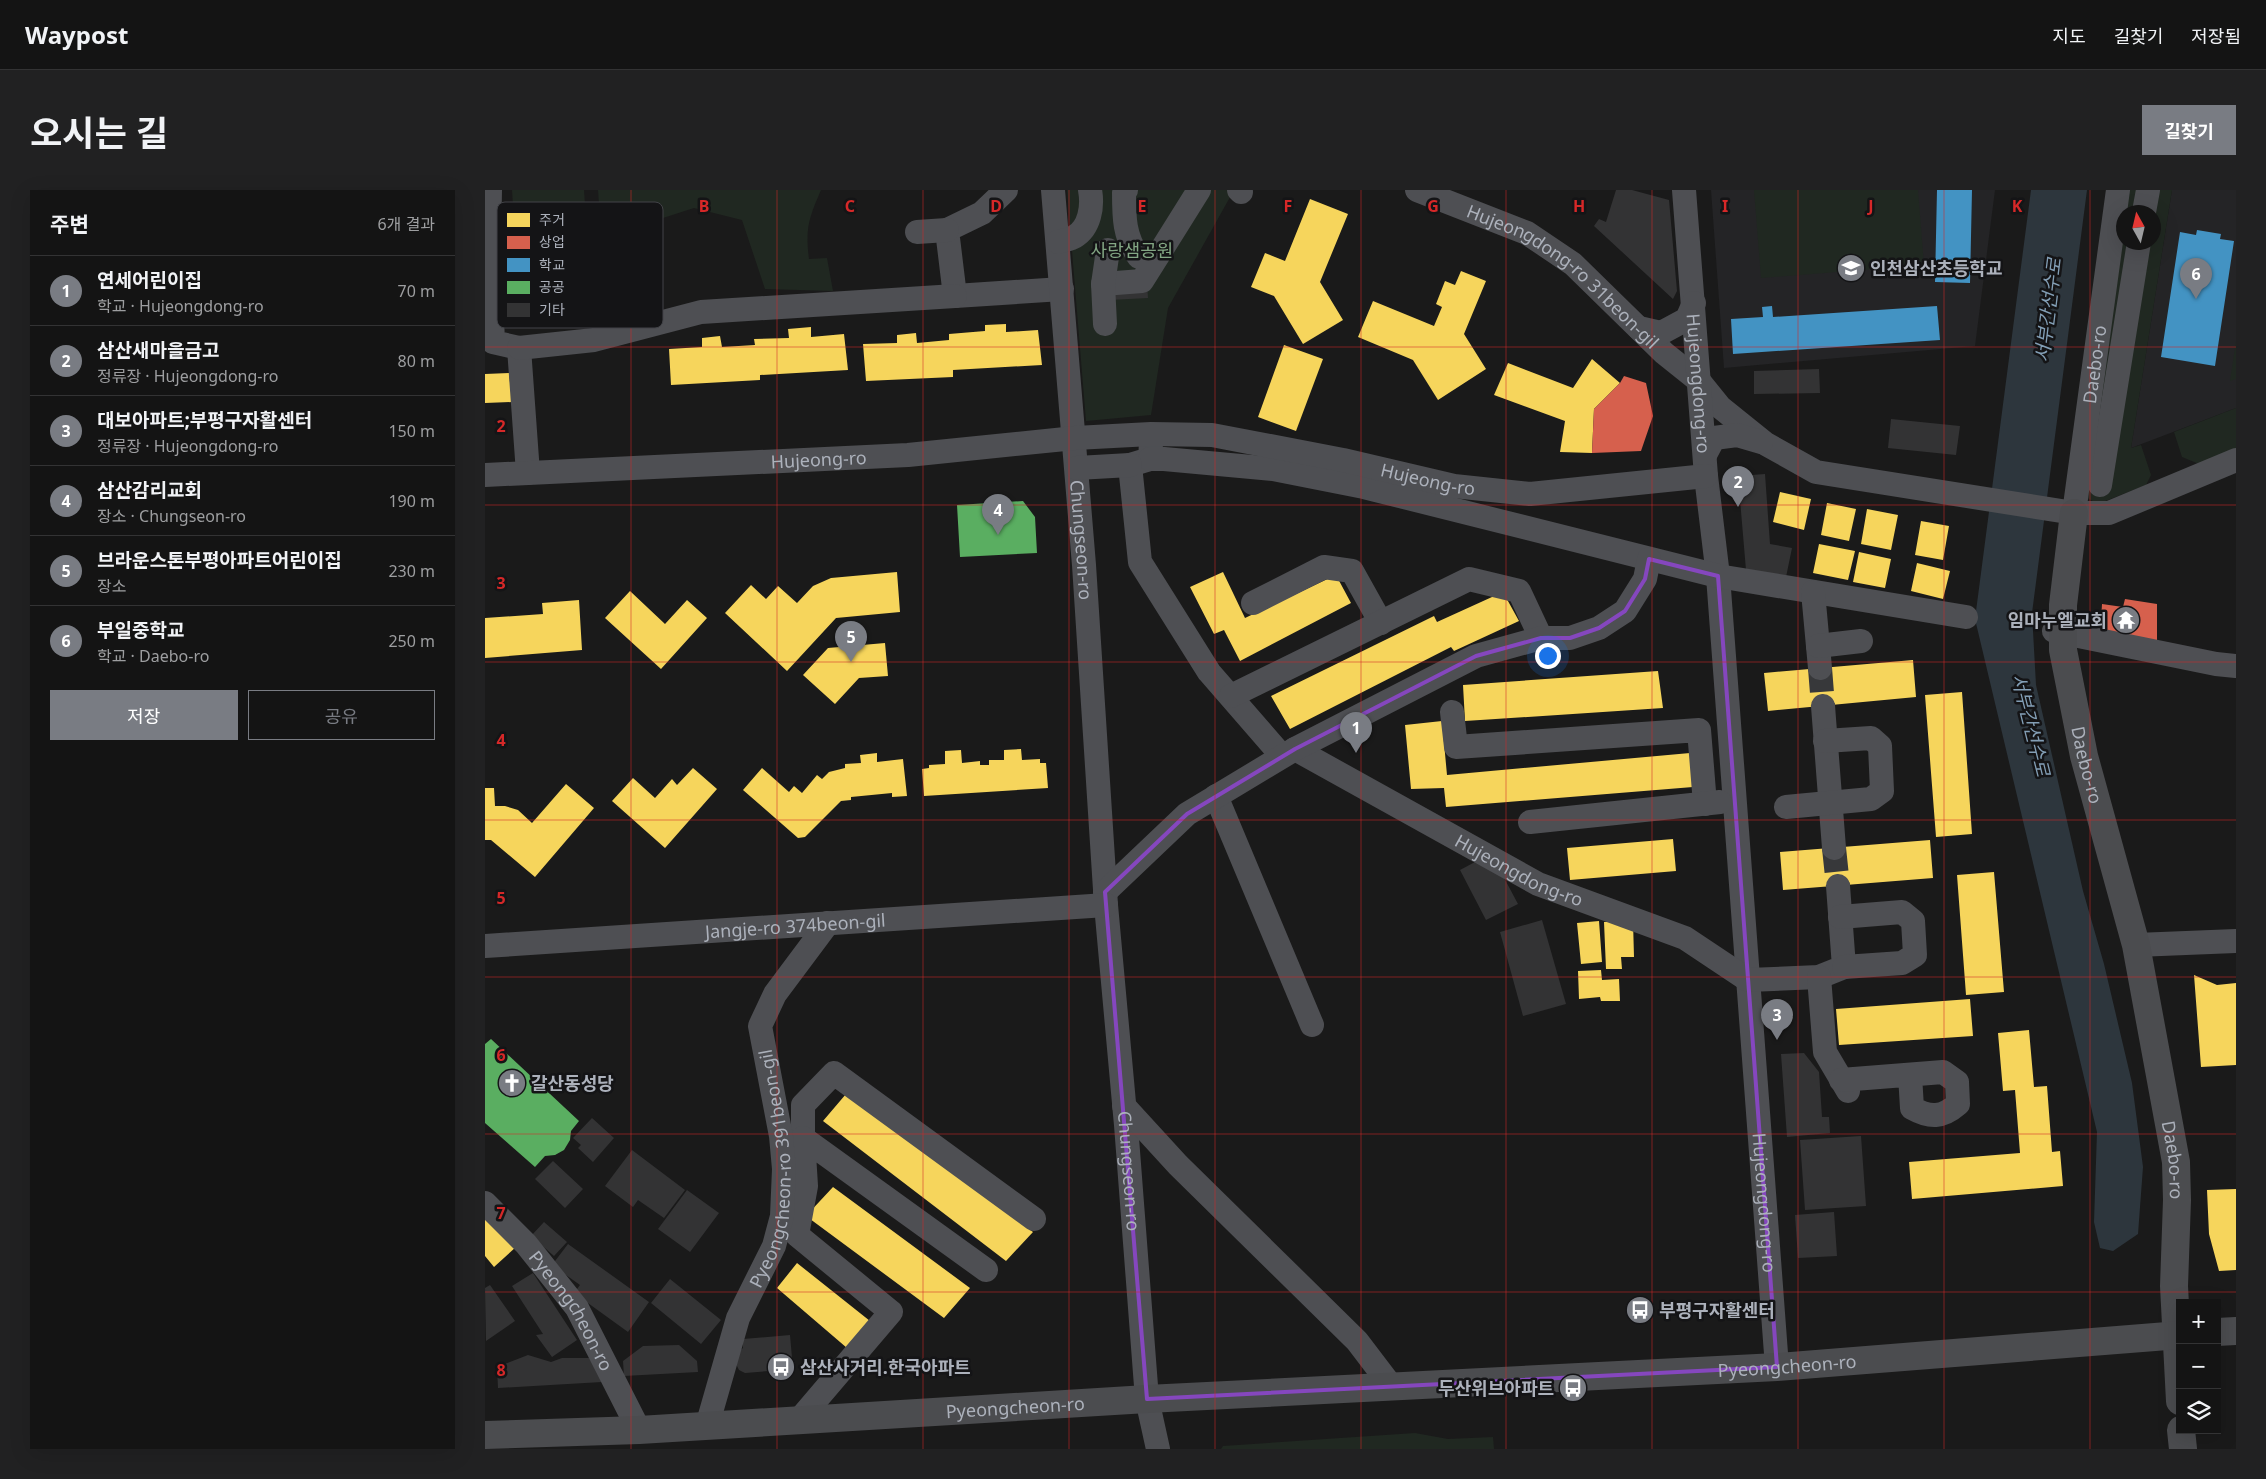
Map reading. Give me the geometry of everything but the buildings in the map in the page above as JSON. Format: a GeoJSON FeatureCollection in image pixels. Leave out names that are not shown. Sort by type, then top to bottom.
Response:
{"type":"FeatureCollection","features":[{"type":"Feature","properties":{"kind":"main road","name":"Daebo-ro"},"geometry":{"type":"LineString","coordinates":[[2074,513],[2058,632],[2084,756],[2136,945],[2175,1162],[2177,1200],[2174,1286],[2176,1310]]}},
{"type":"Feature","properties":{"kind":"main road"},"geometry":{"type":"LineString","coordinates":[[2221,1332],[2236,1331]]}},
{"type":"Feature","properties":{"kind":"main road","name":"Pyeongcheon-ro"},"geometry":{"type":"LineString","coordinates":[[485,1435],[639,1430],[1147,1399],[1777,1366],[2176,1335]]}},
{"type":"Feature","properties":{"kind":"main road","name":"Daebo-ro"},"geometry":{"type":"LineString","coordinates":[[2178,1344],[2180,1389]]}},
{"type":"Feature","properties":{"kind":"main road"},"geometry":{"type":"LineString","coordinates":[[2181,1434],[2183,1449]]}},
{"type":"Feature","properties":{"kind":"street"},"geometry":{"type":"LineString","coordinates":[[490,190],[487,256],[493,342],[519,348],[594,340],[640,328]]}},
{"type":"Feature","properties":{"kind":"street"},"geometry":{"type":"LineString","coordinates":[[917,232],[947,230],[982,212],[1006,190]]}},
{"type":"Feature","properties":{"kind":"street","name":"Chungseon-ro"},"geometry":{"type":"LineString","coordinates":[[1053,190],[1075,438],[1106,898],[1147,1399],[1158,1449]]}},
{"type":"Feature","properties":{"kind":"street"},"geometry":{"type":"LineString","coordinates":[[1058,242],[1075,237],[1087,223],[1093,204],[1090,190]]}},
{"type":"Feature","properties":{"kind":"street"},"geometry":{"type":"LineString","coordinates":[[1103,284],[1142,281],[1199,190]]}},
{"type":"Feature","properties":{"kind":"street","name":"Hujeongdong-ro 31beon-gil"},"geometry":{"type":"LineString","coordinates":[[1417,190],[1527,233],[1573,264],[1639,328],[1699,381],[1720,407],[1766,444]]}},
{"type":"Feature","properties":{"kind":"street","name":"Hujeongdong-ro"},"geometry":{"type":"LineString","coordinates":[[1684,190],[1705,465],[1718,576],[1777,1366]]}},
{"type":"Feature","properties":{"kind":"street","name":"Daebo-ro"},"geometry":{"type":"LineString","coordinates":[[2074,513],[2118,190]]}},
{"type":"Feature","properties":{"kind":"street"},"geometry":{"type":"LineString","coordinates":[[2145,205],[2148,190]]}},
{"type":"Feature","properties":{"kind":"street"},"geometry":{"type":"LineString","coordinates":[[1120,191],[1123,223],[1129,239],[1139,257],[1149,259],[1156,256]]}},
{"type":"Feature","properties":{"kind":"street"},"geometry":{"type":"LineString","coordinates":[[1087,223],[1108,250],[1103,284],[1105,324]]}},
{"type":"Feature","properties":{"kind":"street"},"geometry":{"type":"LineString","coordinates":[[947,230],[955,296]]}},
{"type":"Feature","properties":{"kind":"street"},"geometry":{"type":"LineString","coordinates":[[1108,250],[1129,239]]}},
{"type":"Feature","properties":{"kind":"street"},"geometry":{"type":"LineString","coordinates":[[2100,485],[2138,250]]}},
{"type":"Feature","properties":{"kind":"street"},"geometry":{"type":"LineString","coordinates":[[663,322],[701,312],[1062,288]]}},
{"type":"Feature","properties":{"kind":"street"},"geometry":{"type":"LineString","coordinates":[[1639,328],[1661,333],[1687,319],[1694,303]]}},
{"type":"Feature","properties":{"kind":"street"},"geometry":{"type":"LineString","coordinates":[[519,348],[529,473]]}},
{"type":"Feature","properties":{"kind":"street"},"geometry":{"type":"LineString","coordinates":[[1151,434],[1140,462],[1140,562],[1209,672],[1289,753]]}},
{"type":"Feature","properties":{"kind":"street","name":"Hujeong-ro"},"geometry":{"type":"LineString","coordinates":[[485,475],[908,455],[1075,438],[1151,434],[1212,436],[1343,460],[1454,486],[1530,494],[1705,465]]}},
{"type":"Feature","properties":{"kind":"street"},"geometry":{"type":"LineString","coordinates":[[1705,465],[1714,438],[1737,435],[1766,444],[1817,472],[2074,513],[2109,513],[2236,460]]}},
{"type":"Feature","properties":{"kind":"street"},"geometry":{"type":"LineString","coordinates":[[1077,468],[1140,462],[1273,469],[1364,487],[1718,576],[1967,617]]}},
{"type":"Feature","properties":{"kind":"street"},"geometry":{"type":"LineString","coordinates":[[1525,528],[1530,494]]}},
{"type":"Feature","properties":{"kind":"street"},"geometry":{"type":"LineString","coordinates":[[1106,898],[1187,814],[1289,753],[1476,656],[1541,638],[1570,638],[1599,628],[1625,611],[1645,579],[1649,559]]}},
{"type":"Feature","properties":{"kind":"street"},"geometry":{"type":"LineString","coordinates":[[1253,603],[1324,567],[1352,571],[1381,623]]}},
{"type":"Feature","properties":{"kind":"street"},"geometry":{"type":"LineString","coordinates":[[1231,696],[1469,579],[1519,591],[1541,638]]}},
{"type":"Feature","properties":{"kind":"street"},"geometry":{"type":"LineString","coordinates":[[1813,592],[1819,657],[1861,642]]}},
{"type":"Feature","properties":{"kind":"street"},"geometry":{"type":"LineString","coordinates":[[2058,632],[2216,664],[2236,666]]}},
{"type":"Feature","properties":{"kind":"street"},"geometry":{"type":"LineString","coordinates":[[1823,706],[1834,848]]}},
{"type":"Feature","properties":{"kind":"street"},"geometry":{"type":"LineString","coordinates":[[1452,712],[1456,747],[1699,730],[1705,804]]}},
{"type":"Feature","properties":{"kind":"street"},"geometry":{"type":"LineString","coordinates":[[1786,807],[1871,799],[1882,791],[1880,746],[1871,738],[1825,741]]}},
{"type":"Feature","properties":{"kind":"street","name":"Hujeongdong-ro"},"geometry":{"type":"LineString","coordinates":[[1289,753],[1538,884],[1685,938],[1748,980]]}},
{"type":"Feature","properties":{"kind":"street"},"geometry":{"type":"LineString","coordinates":[[1216,796],[1312,1025]]}},
{"type":"Feature","properties":{"kind":"street"},"geometry":{"type":"LineString","coordinates":[[1530,822],[1735,801]]}},
{"type":"Feature","properties":{"kind":"street"},"geometry":{"type":"LineString","coordinates":[[1837,886],[1844,967]]}},
{"type":"Feature","properties":{"kind":"street","name":"Jangje-ro 374beon-gil"},"geometry":{"type":"LineString","coordinates":[[486,947],[827,923],[1106,898]]}},
{"type":"Feature","properties":{"kind":"street"},"geometry":{"type":"LineString","coordinates":[[1748,980],[1819,977],[1844,967],[1902,963],[1915,955],[1913,921],[1902,912],[1840,917]]}},
{"type":"Feature","properties":{"kind":"street","name":"Pyeongcheon-ro 391beon-gil"},"geometry":{"type":"LineString","coordinates":[[707,1426],[738,1318],[773,1246],[782,1216],[784,1169],[781,1136],[760,1026],[775,994],[827,923]]}},
{"type":"Feature","properties":{"kind":"street"},"geometry":{"type":"LineString","coordinates":[[2136,945],[2236,941]]}},
{"type":"Feature","properties":{"kind":"street"},"geometry":{"type":"LineString","coordinates":[[1819,977],[1825,1052],[1844,1086],[1909,1075]]}},
{"type":"Feature","properties":{"kind":"street"},"geometry":{"type":"LineString","coordinates":[[799,1420],[891,1312],[797,1235],[805,1186],[803,1105],[834,1073],[1035,1219]]}},
{"type":"Feature","properties":{"kind":"street"},"geometry":{"type":"LineString","coordinates":[[1124,1106],[1178,1166],[1357,1340],[1393,1387]]}},
{"type":"Feature","properties":{"kind":"street"},"geometry":{"type":"LineString","coordinates":[[803,1138],[986,1270]]}},
{"type":"Feature","properties":{"kind":"street","name":"Pyeongcheon-ro"},"geometry":{"type":"LineString","coordinates":[[485,1204],[526,1244],[577,1308],[639,1430]]}},
{"type":"Feature","properties":{"kind":"highlighted area"},"geometry":{"type":"Polygon","coordinates":[[[1649,559],[1718,576],[1777,1367],[1147,1399],[1105,892],[1187,814],[1295,749],[1476,656],[1541,638],[1570,638],[1599,628],[1625,611],[1645,579],[1649,559]]]}},
{"type":"Feature","properties":{"kind":"shaded area","name":"인천삼산초등학교"},"geometry":{"type":"Polygon","coordinates":[[[1711,190],[1995,190],[1975,346],[1724,368],[1711,190]]]}},
{"type":"Feature","properties":{"kind":"shaded area"},"geometry":{"type":"Polygon","coordinates":[[[2172,190],[2236,190],[2236,408],[2131,448],[2172,190]]]}},
{"type":"Feature","properties":{"kind":"green space"},"geometry":{"type":"Polygon","coordinates":[[[512,190],[584,190],[585,202],[513,202],[512,190]]]}},
{"type":"Feature","properties":{"kind":"green space"},"geometry":{"type":"Polygon","coordinates":[[[598,190],[821,190],[809,223],[807,239],[809,259],[827,258],[833,291],[765,289],[742,220],[694,208],[663,218],[663,202],[599,202],[598,190]]]}},
{"type":"Feature","properties":{"kind":"green space","name":"사랑샘공원"},"geometry":{"type":"Polygon","coordinates":[[[1067,190],[1234,190],[1168,308],[1151,415],[1086,421],[1067,190]]]}},
{"type":"Feature","properties":{"kind":"green space"},"geometry":{"type":"Polygon","coordinates":[[[1754,190],[1918,190],[1924,265],[1761,278],[1754,190]]]}},
{"type":"Feature","properties":{"kind":"green space"},"geometry":{"type":"Polygon","coordinates":[[[2126,190],[2172,190],[2131,448],[2141,445],[2151,475],[2146,485],[2098,504],[2080,494],[2117,250],[2161,250],[2161,205],[2124,205],[2126,190]]]}},
{"type":"Feature","properties":{"kind":"green space"},"geometry":{"type":"Polygon","coordinates":[[[2236,341],[2236,379],[2230,381],[2236,341]]]}},
{"type":"Feature","properties":{"kind":"green space"},"geometry":{"type":"Polygon","coordinates":[[[2236,408],[2236,448],[2199,464],[2182,457],[2174,432],[2236,408]]]}},
{"type":"Feature","properties":{"kind":"green space"},"geometry":{"type":"Polygon","coordinates":[[[1415,1433],[1448,1439],[1493,1437],[1494,1449],[1221,1449],[1223,1446],[1415,1433]]]}},
{"type":"Feature","properties":{"kind":"water","name":"서부간선수로"},"geometry":{"type":"Polygon","coordinates":[[[2031,190],[2087,190],[2032,613],[2036,685],[2083,891],[2104,964],[2132,1083],[2143,1167],[2138,1234],[2113,1251],[2100,1248],[2094,1222],[2097,1132],[1975,619],[2031,190]]]}},
{"type":"Feature","properties":{"kind":"tunnel"},"geometry":{"type":"LineString","coordinates":[[1820,668],[1823,706]]}},
{"type":"Feature","properties":{"kind":"tunnel"},"geometry":{"type":"LineString","coordinates":[[1834,848],[1838,886]]}},
{"type":"Feature","properties":{"kind":"place","name":"인천삼산초등학교"},"geometry":{"type":"Point","coordinates":[1851,268]}},
{"type":"Feature","properties":{"kind":"place","name":"부일중학교"},"geometry":{"type":"Point","coordinates":[2196,299]}},
{"type":"Feature","properties":{"kind":"place","name":"삼산새마을금고"},"geometry":{"type":"Point","coordinates":[1738,507]}},
{"type":"Feature","properties":{"kind":"place","name":"삼산감리교회"},"geometry":{"type":"Point","coordinates":[998,535]}},
{"type":"Feature","properties":{"kind":"place","name":"임마누엘교회"},"geometry":{"type":"Point","coordinates":[2126,620]}},
{"type":"Feature","properties":{"kind":"place","name":"브라운스톤부평아파트어린이집"},"geometry":{"type":"Point","coordinates":[851,662]}},
{"type":"Feature","properties":{"kind":"place","name":"연세어린이집"},"geometry":{"type":"Point","coordinates":[1356,753]}},
{"type":"Feature","properties":{"kind":"place","name":"대보아파트;부평구자활센터"},"geometry":{"type":"Point","coordinates":[1777,1040]}},
{"type":"Feature","properties":{"kind":"place","name":"갈산동성당"},"geometry":{"type":"Point","coordinates":[512,1083]}},
{"type":"Feature","properties":{"kind":"place","name":"부평구자활센터"},"geometry":{"type":"Point","coordinates":[1640,1310]}},
{"type":"Feature","properties":{"kind":"place","name":"삼산사거리.한국아파트"},"geometry":{"type":"Point","coordinates":[781,1367]}},
{"type":"Feature","properties":{"kind":"place","name":"두산위브아파트"},"geometry":{"type":"Point","coordinates":[1573,1388]}}]}
